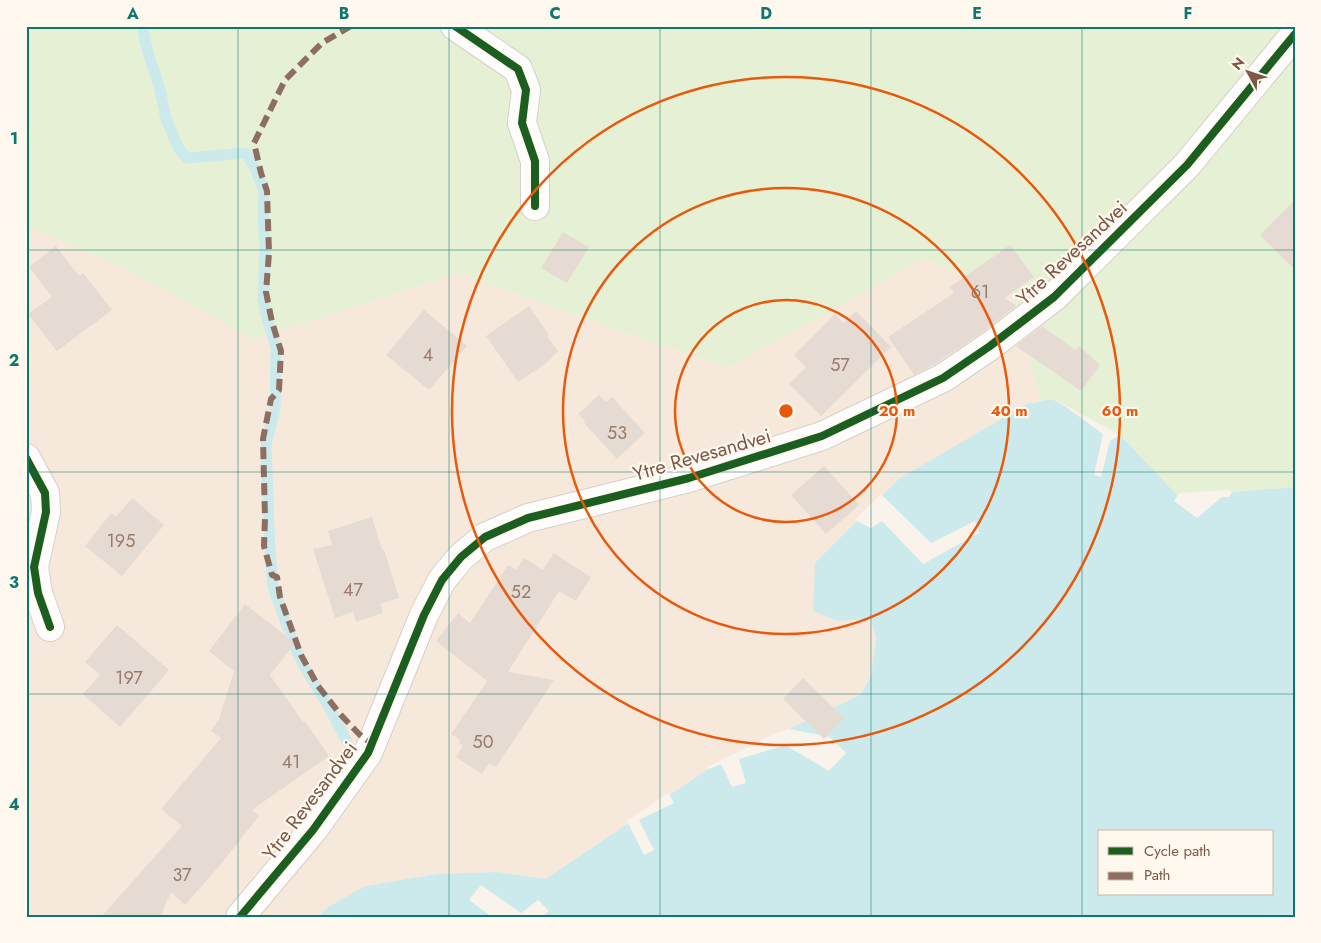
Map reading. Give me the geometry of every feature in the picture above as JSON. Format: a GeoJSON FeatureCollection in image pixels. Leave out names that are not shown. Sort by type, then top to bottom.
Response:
{"type":"FeatureCollection","features":[{"type":"Feature","properties":{"kind":"street"},"geometry":{"type":"LineString","coordinates":[[455,26],[518,69],[526,90],[522,123],[535,161],[535,206]]}},
{"type":"Feature","properties":{"kind":"street","name":"Ytre Revesandvei"},"geometry":{"type":"LineString","coordinates":[[240,917],[313,830],[368,753],[424,615],[442,580],[461,557],[485,537],[528,518],[689,478],[822,436],[943,378],[990,346],[1054,297],[1187,165],[1295,34]]}},
{"type":"Feature","properties":{"kind":"street"},"geometry":{"type":"LineString","coordinates":[[26,458],[45,493],[46,512],[34,567],[38,593],[50,627]]}},
{"type":"Feature","properties":{"kind":"shaded area"},"geometry":{"type":"Polygon","coordinates":[[[26,226],[123,267],[253,339],[460,273],[616,330],[730,367],[922,259],[1012,290],[1040,401],[1027,404],[901,478],[837,621],[871,619],[876,638],[871,676],[860,695],[711,767],[546,880],[497,872],[437,874],[365,886],[328,907],[318,917],[26,917],[26,226]]]}},
{"type":"Feature","properties":{"kind":"green space"},"geometry":{"type":"Polygon","coordinates":[[[26,26],[1295,26],[1295,487],[1178,496],[1120,435],[1053,399],[1040,401],[1012,290],[922,259],[730,367],[616,330],[460,273],[253,339],[123,267],[26,226],[26,26]]]}},
{"type":"Feature","properties":{"kind":"water"},"geometry":{"type":"Polygon","coordinates":[[[1052,399],[1120,435],[1178,496],[1295,487],[1295,917],[318,917],[328,907],[365,886],[437,874],[497,872],[546,879],[711,767],[860,695],[871,676],[876,638],[871,619],[837,621],[813,611],[815,563],[900,478],[1027,404],[1052,399]]]}},
{"type":"Feature","properties":{"kind":"pier"},"geometry":{"type":"Polygon","coordinates":[[[1059,402],[1120,435],[1110,441],[1101,477],[1094,475],[1103,434],[1059,402]]]}},
{"type":"Feature","properties":{"kind":"pier"},"geometry":{"type":"Polygon","coordinates":[[[1229,490],[1232,492],[1229,497],[1222,497],[1197,518],[1174,501],[1179,493],[1229,490]]]}},
{"type":"Feature","properties":{"kind":"pier"},"geometry":{"type":"Polygon","coordinates":[[[881,494],[931,543],[975,521],[979,533],[923,564],[882,521],[871,528],[855,520],[881,494]]]}},
{"type":"Feature","properties":{"kind":"pier"},"geometry":{"type":"Polygon","coordinates":[[[789,729],[830,737],[846,753],[829,771],[785,745],[739,759],[746,783],[732,787],[721,764],[709,769],[707,767],[776,733],[789,729]]]}},
{"type":"Feature","properties":{"kind":"pier"},"geometry":{"type":"Polygon","coordinates":[[[668,793],[674,803],[639,820],[654,850],[644,855],[627,821],[668,793]]]}},
{"type":"Feature","properties":{"kind":"pier"},"geometry":{"type":"Polygon","coordinates":[[[481,885],[521,913],[538,900],[549,911],[542,917],[492,917],[469,900],[481,885]]]}},
{"type":"Feature","properties":{"kind":"building"},"geometry":{"type":"Polygon","coordinates":[[[1295,200],[1295,270],[1260,235],[1295,200]]]}},
{"type":"Feature","properties":{"kind":"building"},"geometry":{"type":"Polygon","coordinates":[[[563,232],[589,247],[567,283],[541,268],[563,232]]]}},
{"type":"Feature","properties":{"kind":"building"},"geometry":{"type":"Polygon","coordinates":[[[1010,245],[1034,277],[1005,298],[1016,306],[981,333],[935,364],[914,375],[888,337],[954,293],[950,287],[1010,245]]]}},
{"type":"Feature","properties":{"kind":"building"},"geometry":{"type":"Polygon","coordinates":[[[56,246],[79,276],[83,273],[112,310],[57,351],[28,314],[52,297],[29,267],[56,246]]]}},
{"type":"Feature","properties":{"kind":"building"},"geometry":{"type":"Polygon","coordinates":[[[529,306],[558,351],[545,364],[518,382],[486,336],[529,306]]]}},
{"type":"Feature","properties":{"kind":"building"},"geometry":{"type":"Polygon","coordinates":[[[424,310],[467,346],[429,390],[386,355],[424,310]]]}},
{"type":"Feature","properties":{"kind":"building"},"geometry":{"type":"Polygon","coordinates":[[[856,311],[891,347],[821,416],[789,384],[806,367],[794,355],[835,314],[844,323],[856,311]]]}},
{"type":"Feature","properties":{"kind":"building"},"geometry":{"type":"Polygon","coordinates":[[[1042,326],[1075,350],[1079,346],[1100,365],[1081,391],[1016,346],[1042,326]]]}},
{"type":"Feature","properties":{"kind":"building"},"geometry":{"type":"Polygon","coordinates":[[[599,395],[606,402],[612,397],[645,433],[617,459],[578,414],[599,395]]]}},
{"type":"Feature","properties":{"kind":"building"},"geometry":{"type":"Polygon","coordinates":[[[824,466],[859,505],[826,534],[791,495],[824,466]]]}},
{"type":"Feature","properties":{"kind":"building"},"geometry":{"type":"Polygon","coordinates":[[[132,498],[164,525],[122,576],[85,546],[111,513],[116,517],[132,498]]]}},
{"type":"Feature","properties":{"kind":"building"},"geometry":{"type":"Polygon","coordinates":[[[372,517],[399,598],[380,604],[383,613],[356,622],[353,612],[335,618],[313,549],[332,545],[328,531],[372,517]]]}},
{"type":"Feature","properties":{"kind":"building"},"geometry":{"type":"Polygon","coordinates":[[[554,553],[591,577],[576,601],[559,591],[508,672],[554,680],[496,767],[489,763],[482,774],[456,757],[463,746],[459,743],[460,740],[451,734],[487,681],[436,641],[458,613],[470,623],[508,565],[516,570],[524,558],[543,570],[554,553]]]}},
{"type":"Feature","properties":{"kind":"building"},"geometry":{"type":"Polygon","coordinates":[[[245,604],[295,643],[270,675],[329,756],[252,810],[259,816],[222,863],[185,905],[171,892],[160,917],[101,917],[182,826],[161,809],[221,738],[211,731],[219,719],[234,671],[209,651],[245,604]]]}},
{"type":"Feature","properties":{"kind":"building"},"geometry":{"type":"Polygon","coordinates":[[[117,625],[169,670],[120,727],[83,694],[100,675],[85,662],[117,625]]]}},
{"type":"Feature","properties":{"kind":"building"},"geometry":{"type":"Polygon","coordinates":[[[803,678],[844,718],[824,739],[783,699],[803,678]]]}},
{"type":"Feature","properties":{"kind":"waterway"},"geometry":{"type":"LineString","coordinates":[[142,26],[166,119],[179,149],[187,158],[246,153],[255,168],[264,191],[265,250],[263,301],[276,348],[275,409],[266,445],[273,587],[295,648],[346,740]]}},
{"type":"Feature","properties":{"kind":"marked path"},"geometry":{"type":"LineString","coordinates":[[351,26],[322,43],[285,80],[254,143],[267,191],[269,253],[266,292],[272,322],[281,351],[279,390],[271,399],[263,439],[264,546],[272,575],[277,577],[280,597],[301,655],[318,686],[340,714],[359,734],[372,744]]}},
{"type":"Feature","properties":{"kind":"cycle path"},"geometry":{"type":"LineString","coordinates":[[455,26],[518,69],[526,90],[522,123],[535,161],[535,206]]}},
{"type":"Feature","properties":{"kind":"cycle path"},"geometry":{"type":"LineString","coordinates":[[240,917],[313,830],[368,753],[424,615],[442,580],[461,557],[485,537],[528,518],[689,478],[822,436],[943,378],[990,346],[1054,297],[1187,165],[1295,34]]}},
{"type":"Feature","properties":{"kind":"cycle path"},"geometry":{"type":"LineString","coordinates":[[26,458],[45,493],[46,512],[34,567],[38,593],[50,627]]}}]}
